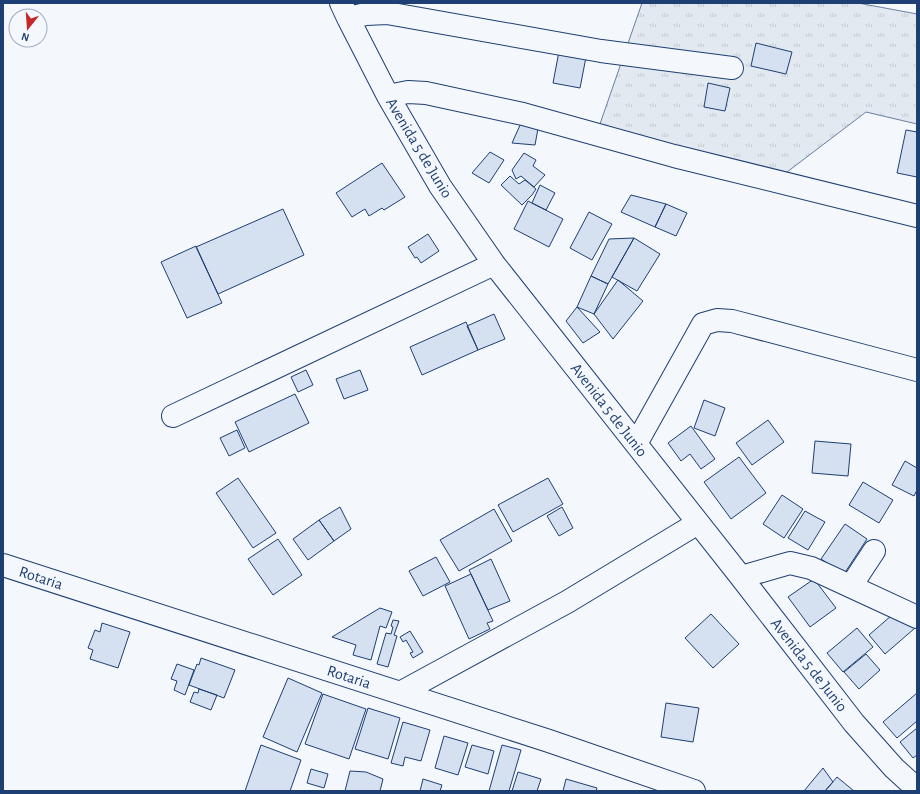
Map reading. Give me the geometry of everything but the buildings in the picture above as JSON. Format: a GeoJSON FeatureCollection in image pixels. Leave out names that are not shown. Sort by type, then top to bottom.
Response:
{"type":"FeatureCollection","features":[{"type":"Feature","properties":{"kind":"street"},"geometry":{"type":"LineString","coordinates":[[345,11],[366,14],[387,12],[601,51],[732,68]]}},
{"type":"Feature","properties":{"kind":"street","name":"Avenida 5 de Junio"},"geometry":{"type":"LineString","coordinates":[[345,11],[388,96],[440,186],[494,264],[854,723],[894,768],[917,789]]}},
{"type":"Feature","properties":{"kind":"street"},"geometry":{"type":"LineString","coordinates":[[388,96],[408,92],[426,93],[523,114],[674,156],[917,216]]}},
{"type":"Feature","properties":{"kind":"street"},"geometry":{"type":"LineString","coordinates":[[173,416],[494,264]]}},
{"type":"Feature","properties":{"kind":"street"},"geometry":{"type":"LineString","coordinates":[[636,444],[703,324],[717,320],[732,321],[917,370]]}},
{"type":"Feature","properties":{"kind":"street"},"geometry":{"type":"LineString","coordinates":[[400,693],[567,602],[698,523]]}},
{"type":"Feature","properties":{"kind":"street"},"geometry":{"type":"LineString","coordinates":[[851,586],[874,551]]}},
{"type":"Feature","properties":{"kind":"street"},"geometry":{"type":"LineString","coordinates":[[741,577],[790,562],[811,568],[917,617]]}},
{"type":"Feature","properties":{"kind":"street","name":"Rotaria"},"geometry":{"type":"LineString","coordinates":[[3,565],[549,741],[694,791]]}},
{"type":"Feature","properties":{"kind":"green space"},"geometry":{"type":"Polygon","coordinates":[[[642,3],[858,3],[917,14],[917,124],[866,112],[766,188],[593,144],[642,3]]]}}]}
